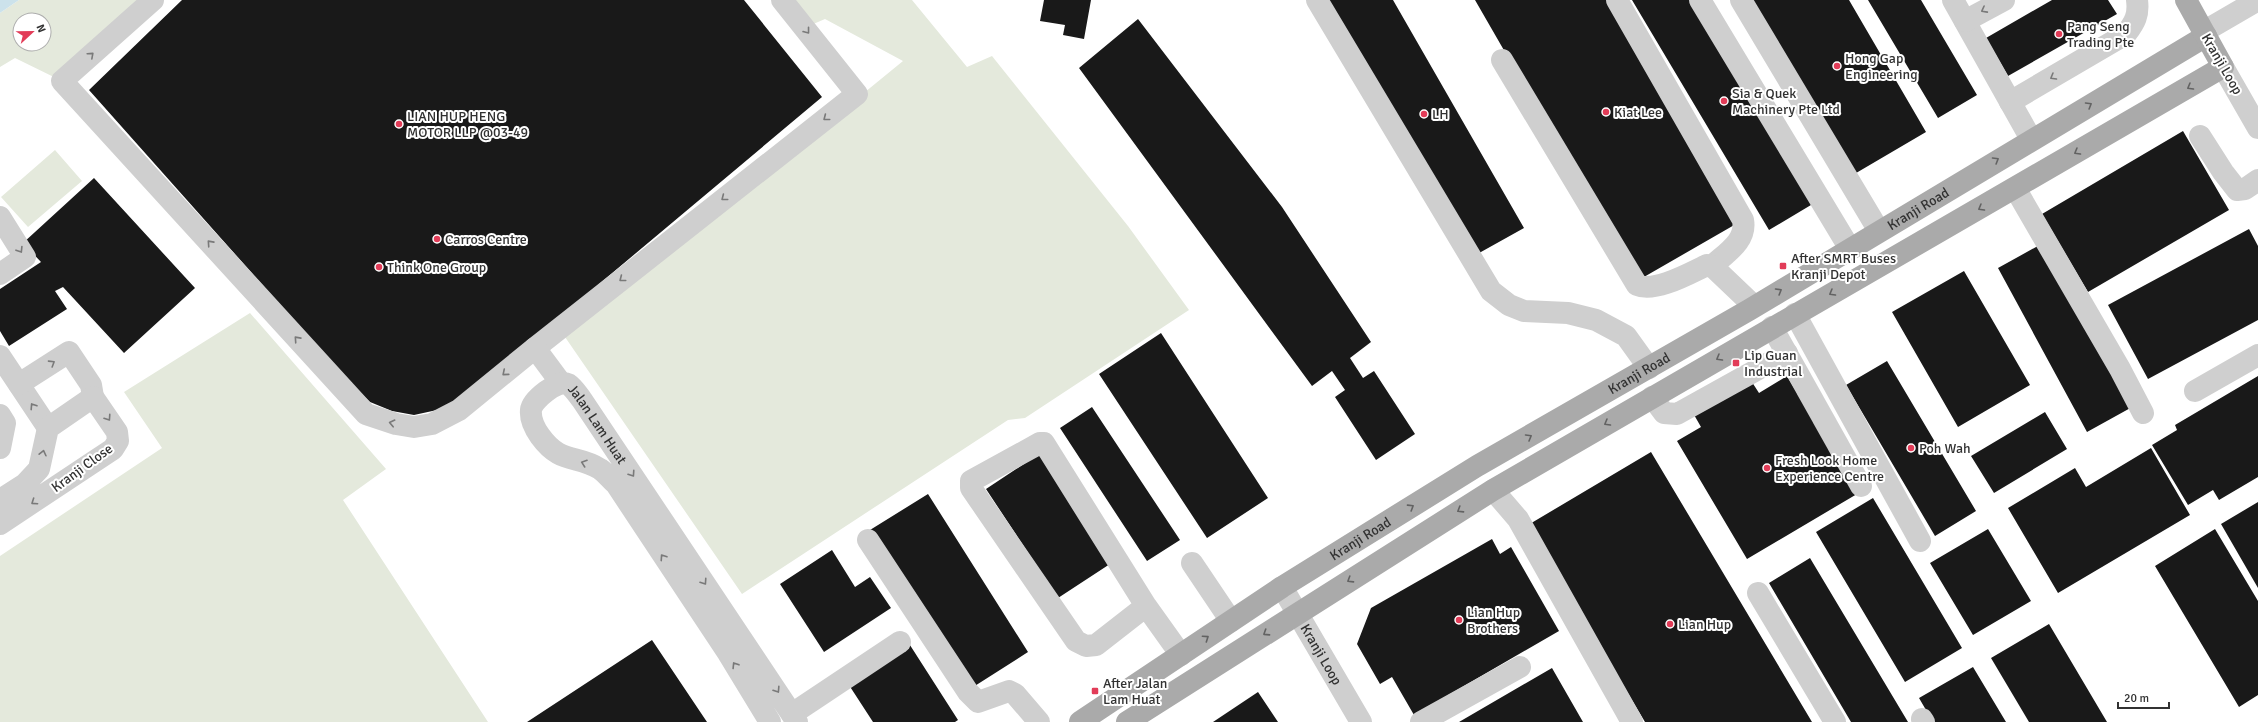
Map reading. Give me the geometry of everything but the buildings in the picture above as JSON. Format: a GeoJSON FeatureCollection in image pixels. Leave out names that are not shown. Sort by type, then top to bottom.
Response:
{"type":"FeatureCollection","features":[{"type":"Feature","properties":{"kind":"main road","name":"Kranji Loop"},"geometry":{"type":"LineString","coordinates":[[2186,0],[2223,67]]}},
{"type":"Feature","properties":{"kind":"main road","name":"Kranji Road"},"geometry":{"type":"LineString","coordinates":[[1080,722],[1282,587],[1477,466],[1649,368],[1850,249],[2204,34]]}},
{"type":"Feature","properties":{"kind":"main road","name":"Kranji Road"},"geometry":{"type":"LineString","coordinates":[[1127,722],[1512,478],[2223,67]]}},
{"type":"Feature","properties":{"kind":"street"},"geometry":{"type":"LineString","coordinates":[[153,0],[62,81],[366,414],[385,421],[414,426],[445,419],[459,410],[856,94],[782,0]]}},
{"type":"Feature","properties":{"kind":"street"},"geometry":{"type":"LineString","coordinates":[[1317,0],[1491,292],[1509,305],[1524,311],[1568,313],[1596,320],[1626,336],[1649,368]]}},
{"type":"Feature","properties":{"kind":"street"},"geometry":{"type":"LineString","coordinates":[[1617,0],[1743,220],[1744,228],[1740,240],[1712,266]]}},
{"type":"Feature","properties":{"kind":"street"},"geometry":{"type":"LineString","coordinates":[[1700,0],[1850,249]]}},
{"type":"Feature","properties":{"kind":"street"},"geometry":{"type":"LineString","coordinates":[[1741,0],[1879,231]]}},
{"type":"Feature","properties":{"kind":"street"},"geometry":{"type":"LineString","coordinates":[[1953,0],[2031,139]]}},
{"type":"Feature","properties":{"kind":"street"},"geometry":{"type":"LineString","coordinates":[[1965,21],[2004,0]]}},
{"type":"Feature","properties":{"kind":"street"},"geometry":{"type":"LineString","coordinates":[[2010,102],[2126,34],[2136,22],[2139,12],[2137,0]]}},
{"type":"Feature","properties":{"kind":"street","name":"Kranji Road"},"geometry":{"type":"LineString","coordinates":[[2204,34],[2258,0]]}},
{"type":"Feature","properties":{"kind":"street"},"geometry":{"type":"LineString","coordinates":[[1502,60],[1637,285],[1642,288],[1670,282],[1707,265],[1712,266],[1754,306]]}},
{"type":"Feature","properties":{"kind":"street","name":"Kranji Loop"},"geometry":{"type":"LineString","coordinates":[[2223,67],[2258,128]]}},
{"type":"Feature","properties":{"kind":"street"},"geometry":{"type":"LineString","coordinates":[[2200,136],[2223,172],[2237,190],[2245,189],[2258,180]]}},
{"type":"Feature","properties":{"kind":"street"},"geometry":{"type":"LineString","coordinates":[[2015,188],[2120,369],[2143,413]]}},
{"type":"Feature","properties":{"kind":"street"},"geometry":{"type":"LineString","coordinates":[[0,217],[25,257],[0,274]]}},
{"type":"Feature","properties":{"kind":"street"},"geometry":{"type":"LineString","coordinates":[[1795,314],[1920,541]]}},
{"type":"Feature","properties":{"kind":"street"},"geometry":{"type":"LineString","coordinates":[[1772,327],[1861,486]]}},
{"type":"Feature","properties":{"kind":"street"},"geometry":{"type":"LineString","coordinates":[[535,348],[561,383]]}},
{"type":"Feature","properties":{"kind":"street","name":"Kranji Close"},"geometry":{"type":"LineString","coordinates":[[0,524],[113,449],[118,441],[117,432],[93,397],[91,385],[69,352],[19,384]]}},
{"type":"Feature","properties":{"kind":"street"},"geometry":{"type":"LineString","coordinates":[[1652,397],[1664,413],[1677,414],[1787,353]]}},
{"type":"Feature","properties":{"kind":"street"},"geometry":{"type":"LineString","coordinates":[[2195,391],[2258,355]]}},
{"type":"Feature","properties":{"kind":"street"},"geometry":{"type":"LineString","coordinates":[[0,356],[48,428],[93,397]]}},
{"type":"Feature","properties":{"kind":"street","name":"Jalan Lam Huat"},"geometry":{"type":"LineString","coordinates":[[770,722],[728,653],[616,484],[600,470],[558,454],[539,434],[532,421],[531,409],[536,400],[561,383],[567,384],[582,400],[795,718]]}},
{"type":"Feature","properties":{"kind":"street"},"geometry":{"type":"LineString","coordinates":[[0,415],[5,422],[0,448]]}},
{"type":"Feature","properties":{"kind":"street","name":"Kranji Close"},"geometry":{"type":"LineString","coordinates":[[0,500],[25,484],[39,469],[48,428]]}},
{"type":"Feature","properties":{"kind":"street"},"geometry":{"type":"LineString","coordinates":[[1146,606],[1096,645],[1086,646],[1076,641],[971,488],[971,481],[1040,443],[1044,443],[1146,606],[1181,655]]}},
{"type":"Feature","properties":{"kind":"street"},"geometry":{"type":"LineString","coordinates":[[1512,478],[1518,519]]}},
{"type":"Feature","properties":{"kind":"street"},"geometry":{"type":"LineString","coordinates":[[1493,490],[1518,519],[1632,722]]}},
{"type":"Feature","properties":{"kind":"street"},"geometry":{"type":"LineString","coordinates":[[868,540],[973,697],[978,702],[1009,691],[1015,694],[1039,722]]}},
{"type":"Feature","properties":{"kind":"street"},"geometry":{"type":"LineString","coordinates":[[1192,563],[1231,621]]}},
{"type":"Feature","properties":{"kind":"street","name":"Kranji Loop"},"geometry":{"type":"LineString","coordinates":[[1282,587],[1299,612],[1361,722]]}},
{"type":"Feature","properties":{"kind":"street"},"geometry":{"type":"LineString","coordinates":[[1758,593],[1835,722]]}},
{"type":"Feature","properties":{"kind":"street"},"geometry":{"type":"LineString","coordinates":[[795,718],[900,642]]}},
{"type":"Feature","properties":{"kind":"street"},"geometry":{"type":"LineString","coordinates":[[1421,722],[1520,667]]}},
{"type":"Feature","properties":{"kind":"shaded area"},"geometry":{"type":"Polygon","coordinates":[[[19,0],[153,0],[62,81],[15,58],[0,67],[0,13],[19,0]]]}},
{"type":"Feature","properties":{"kind":"shaded area"},"geometry":{"type":"Polygon","coordinates":[[[787,0],[912,0],[967,67],[992,56],[1128,226],[1189,310],[1025,418],[1008,420],[742,594],[565,337],[903,61],[825,19],[811,25],[787,0]]]}},
{"type":"Feature","properties":{"kind":"shaded area"},"geometry":{"type":"Polygon","coordinates":[[[55,150],[82,181],[28,227],[1,197],[55,150]]]}},
{"type":"Feature","properties":{"kind":"shaded area"},"geometry":{"type":"Polygon","coordinates":[[[250,313],[386,469],[343,500],[488,722],[0,722],[0,556],[162,448],[124,392],[250,313]]]}},
{"type":"Feature","properties":{"kind":"water"},"geometry":{"type":"Polygon","coordinates":[[[0,0],[19,0],[0,13],[0,0]]]}},
{"type":"Feature","properties":{"kind":"place","name":"Pang Seng Trading Pte"},"geometry":{"type":"Point","coordinates":[2059,34]}},
{"type":"Feature","properties":{"kind":"place","name":"Hong Gap Engineering"},"geometry":{"type":"Point","coordinates":[1837,66]}},
{"type":"Feature","properties":{"kind":"place","name":"Sia & Quek Machinery Pte Ltd"},"geometry":{"type":"Point","coordinates":[1724,101]}},
{"type":"Feature","properties":{"kind":"place","name":"Kiat Lee"},"geometry":{"type":"Point","coordinates":[1606,112]}},
{"type":"Feature","properties":{"kind":"place","name":"LH"},"geometry":{"type":"Point","coordinates":[1424,114]}},
{"type":"Feature","properties":{"kind":"place","name":"LIAN HUP HENG MOTOR LLP @03-49"},"geometry":{"type":"Point","coordinates":[399,124]}},
{"type":"Feature","properties":{"kind":"place","name":"Carros Centre"},"geometry":{"type":"Point","coordinates":[437,239]}},
{"type":"Feature","properties":{"kind":"place","name":"After SMRT Buses Kranji Depot"},"geometry":{"type":"Point","coordinates":[1783,266]}},
{"type":"Feature","properties":{"kind":"place","name":"Think One Group"},"geometry":{"type":"Point","coordinates":[379,267]}},
{"type":"Feature","properties":{"kind":"place","name":"Lip Guan Industrial"},"geometry":{"type":"Point","coordinates":[1736,363]}},
{"type":"Feature","properties":{"kind":"place","name":"Poh Wah"},"geometry":{"type":"Point","coordinates":[1911,448]}},
{"type":"Feature","properties":{"kind":"place","name":"Fresh Look Home Experience Centre"},"geometry":{"type":"Point","coordinates":[1767,468]}},
{"type":"Feature","properties":{"kind":"place","name":"Lian Hup Brothers"},"geometry":{"type":"Point","coordinates":[1459,620]}},
{"type":"Feature","properties":{"kind":"place","name":"Lian Hup"},"geometry":{"type":"Point","coordinates":[1670,624]}},
{"type":"Feature","properties":{"kind":"place","name":"After Jalan Lam Huat"},"geometry":{"type":"Point","coordinates":[1095,691]}}]}
